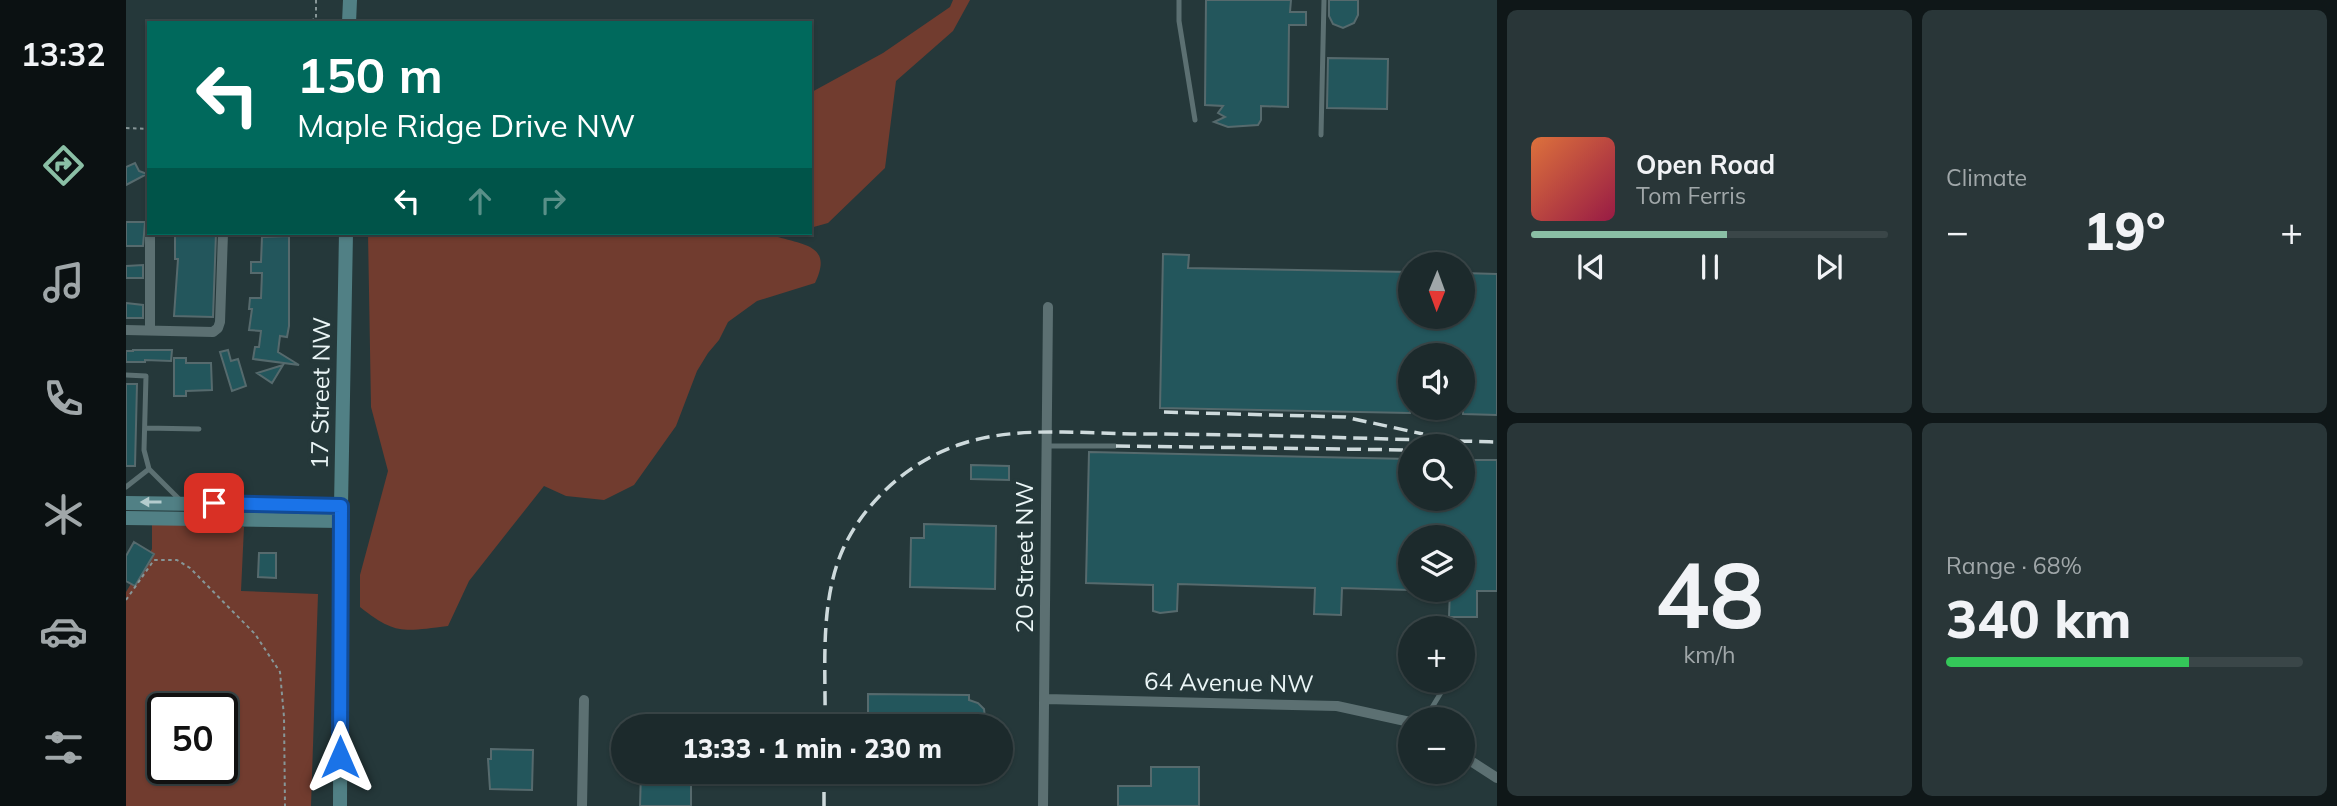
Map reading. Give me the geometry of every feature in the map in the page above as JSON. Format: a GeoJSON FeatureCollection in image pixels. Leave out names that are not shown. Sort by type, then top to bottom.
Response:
{"type":"FeatureCollection","features":[{"type":"Feature","properties":{"kind":"main road"},"geometry":{"type":"LineString","coordinates":[[349,21],[350,0]]}},
{"type":"Feature","properties":{"kind":"main road","name":"17 Street NW"},"geometry":{"type":"LineString","coordinates":[[340,806],[346,235]]}},
{"type":"Feature","properties":{"kind":"main road"},"geometry":{"type":"LineString","coordinates":[[126,503],[182,502],[341,514]]}},
{"type":"Feature","properties":{"kind":"main road"},"geometry":{"type":"LineString","coordinates":[[126,518],[341,514]]}},
{"type":"Feature","properties":{"kind":"street"},"geometry":{"type":"LineString","coordinates":[[150,235],[150,330]]}},
{"type":"Feature","properties":{"kind":"street"},"geometry":{"type":"LineString","coordinates":[[126,330],[213,332],[218,328],[223,235]]}},
{"type":"Feature","properties":{"kind":"street","name":"20 Street NW"},"geometry":{"type":"LineString","coordinates":[[1043,806],[1048,307]]}},
{"type":"Feature","properties":{"kind":"street","name":"64 Avenue NW"},"geometry":{"type":"LineString","coordinates":[[1046,699],[1336,706],[1398,719]]}},
{"type":"Feature","properties":{"kind":"street"},"geometry":{"type":"LineString","coordinates":[[582,806],[584,700]]}},
{"type":"Feature","properties":{"kind":"street"},"geometry":{"type":"LineString","coordinates":[[1475,763],[1497,778]]}},
{"type":"Feature","properties":{"kind":"lane"},"geometry":{"type":"LineString","coordinates":[[1179,0],[1179,21],[1195,120]]}},
{"type":"Feature","properties":{"kind":"lane"},"geometry":{"type":"LineString","coordinates":[[1321,135],[1324,0]]}},
{"type":"Feature","properties":{"kind":"lane"},"geometry":{"type":"LineString","coordinates":[[126,375],[146,376],[144,450],[149,469],[182,502],[184,519]]}},
{"type":"Feature","properties":{"kind":"lane"},"geometry":{"type":"LineString","coordinates":[[145,428],[199,429]]}},
{"type":"Feature","properties":{"kind":"lane"},"geometry":{"type":"LineString","coordinates":[[1046,446],[1115,446]]}},
{"type":"Feature","properties":{"kind":"lane"},"geometry":{"type":"LineString","coordinates":[[126,487],[149,469]]}},
{"type":"Feature","properties":{"kind":"path"},"geometry":{"type":"LineString","coordinates":[[306,21],[316,19],[316,0]]}},
{"type":"Feature","properties":{"kind":"path"},"geometry":{"type":"LineString","coordinates":[[126,128],[147,129]]}},
{"type":"Feature","properties":{"kind":"path"},"geometry":{"type":"LineString","coordinates":[[126,600],[154,559],[177,560],[190,568],[255,634],[279,672],[284,717],[285,806]]}},
{"type":"Feature","properties":{"kind":"shaded area"},"geometry":{"type":"Polygon","coordinates":[[[953,0],[970,0],[953,31],[896,81],[885,168],[828,223],[812,227],[812,92],[883,53],[950,7],[953,0]]]}},
{"type":"Feature","properties":{"kind":"shaded area"},"geometry":{"type":"Polygon","coordinates":[[[368,235],[786,235],[778,237],[806,245],[818,254],[821,261],[815,283],[757,301],[728,322],[697,371],[676,426],[634,485],[604,500],[566,496],[544,486],[469,581],[448,626],[401,629],[383,623],[360,607],[360,575],[388,471],[371,407],[368,235]]]}},
{"type":"Feature","properties":{"kind":"shaded area"},"geometry":{"type":"Polygon","coordinates":[[[152,524],[244,527],[241,591],[318,594],[311,806],[126,806],[126,592],[152,549],[152,524]]]}},
{"type":"Feature","properties":{"kind":"building"},"geometry":{"type":"Polygon","coordinates":[[[1206,0],[1291,0],[1290,12],[1306,12],[1306,25],[1289,25],[1288,107],[1261,106],[1261,120],[1258,125],[1228,127],[1214,122],[1225,117],[1218,113],[1223,106],[1205,105],[1206,0]]]}},
{"type":"Feature","properties":{"kind":"building"},"geometry":{"type":"Polygon","coordinates":[[[1329,0],[1358,0],[1358,15],[1354,23],[1343,28],[1333,24],[1329,16],[1329,0]]]}},
{"type":"Feature","properties":{"kind":"building"},"geometry":{"type":"Polygon","coordinates":[[[1328,58],[1388,59],[1387,109],[1327,108],[1328,58]]]}},
{"type":"Feature","properties":{"kind":"building"},"geometry":{"type":"Polygon","coordinates":[[[135,163],[139,171],[147,174],[126,185],[126,167],[135,163]]]}},
{"type":"Feature","properties":{"kind":"building"},"geometry":{"type":"Polygon","coordinates":[[[126,222],[145,222],[143,246],[126,246],[126,222]]]}},
{"type":"Feature","properties":{"kind":"building"},"geometry":{"type":"Polygon","coordinates":[[[175,235],[216,235],[213,317],[174,316],[178,259],[175,259],[175,235]]]}},
{"type":"Feature","properties":{"kind":"building"},"geometry":{"type":"Polygon","coordinates":[[[289,236],[289,326],[287,337],[280,336],[278,352],[299,365],[253,359],[255,347],[259,347],[261,331],[249,330],[252,309],[249,309],[250,298],[261,298],[262,273],[251,273],[251,262],[261,262],[262,237],[289,236]]]}},
{"type":"Feature","properties":{"kind":"building"},"geometry":{"type":"Polygon","coordinates":[[[1163,254],[1189,255],[1188,268],[1398,272],[1398,329],[1475,329],[1475,273],[1497,274],[1497,415],[1475,414],[1475,343],[1398,343],[1398,413],[1160,408],[1163,254]]]}},
{"type":"Feature","properties":{"kind":"building"},"geometry":{"type":"Polygon","coordinates":[[[143,265],[143,278],[126,278],[126,266],[143,265]]]}},
{"type":"Feature","properties":{"kind":"building"},"geometry":{"type":"Polygon","coordinates":[[[126,303],[143,305],[143,318],[126,318],[126,303]]]}},
{"type":"Feature","properties":{"kind":"building"},"geometry":{"type":"Polygon","coordinates":[[[172,350],[171,361],[126,362],[126,351],[172,350]]]}},
{"type":"Feature","properties":{"kind":"building"},"geometry":{"type":"Polygon","coordinates":[[[228,350],[231,361],[238,359],[246,386],[232,391],[220,352],[228,350]]]}},
{"type":"Feature","properties":{"kind":"building"},"geometry":{"type":"Polygon","coordinates":[[[174,358],[186,358],[186,363],[211,363],[212,390],[186,391],[186,396],[174,396],[174,358]]]}},
{"type":"Feature","properties":{"kind":"building"},"geometry":{"type":"Polygon","coordinates":[[[283,365],[272,383],[257,373],[283,365]]]}},
{"type":"Feature","properties":{"kind":"building"},"geometry":{"type":"Polygon","coordinates":[[[126,384],[137,384],[135,466],[126,466],[126,384]]]}},
{"type":"Feature","properties":{"kind":"building"},"geometry":{"type":"Polygon","coordinates":[[[1089,452],[1398,459],[1398,511],[1475,511],[1475,460],[1497,460],[1497,591],[1477,591],[1477,617],[1449,616],[1450,602],[1475,602],[1475,525],[1398,525],[1398,590],[1342,588],[1341,615],[1314,614],[1315,588],[1178,584],[1177,611],[1160,613],[1153,611],[1153,585],[1086,583],[1089,452]]]}},
{"type":"Feature","properties":{"kind":"building"},"geometry":{"type":"Polygon","coordinates":[[[971,465],[1009,466],[1009,480],[971,479],[971,465]]]}},
{"type":"Feature","properties":{"kind":"building"},"geometry":{"type":"Polygon","coordinates":[[[924,524],[996,526],[995,589],[910,587],[911,538],[924,538],[924,524]]]}},
{"type":"Feature","properties":{"kind":"building"},"geometry":{"type":"Polygon","coordinates":[[[134,542],[154,554],[135,586],[126,581],[126,556],[134,542]]]}},
{"type":"Feature","properties":{"kind":"building"},"geometry":{"type":"Polygon","coordinates":[[[259,553],[276,553],[276,578],[258,577],[259,553]]]}},
{"type":"Feature","properties":{"kind":"building"},"geometry":{"type":"Polygon","coordinates":[[[868,694],[969,695],[969,700],[978,703],[985,714],[868,714],[868,694]]]}},
{"type":"Feature","properties":{"kind":"building"},"geometry":{"type":"Polygon","coordinates":[[[491,749],[533,750],[532,790],[490,789],[488,759],[491,759],[491,749]]]}},
{"type":"Feature","properties":{"kind":"building"},"geometry":{"type":"Polygon","coordinates":[[[1151,767],[1199,767],[1199,806],[1118,806],[1118,786],[1151,786],[1151,767]]]}},
{"type":"Feature","properties":{"kind":"building"},"geometry":{"type":"Polygon","coordinates":[[[641,784],[691,784],[691,806],[640,806],[641,784]]]}},
{"type":"Feature","properties":{"kind":"railway"},"geometry":{"type":"LineString","coordinates":[[1164,412],[1345,417],[1423,434]]}},
{"type":"Feature","properties":{"kind":"railway"},"geometry":{"type":"LineString","coordinates":[[825,714],[827,613],[835,570],[843,549],[852,531],[876,499],[906,473],[940,452],[979,439],[1044,432],[1497,442]]}},
{"type":"Feature","properties":{"kind":"railway"},"geometry":{"type":"LineString","coordinates":[[1116,446],[1398,450]]}},
{"type":"Feature","properties":{"kind":"railway"},"geometry":{"type":"LineString","coordinates":[[824,784],[824,806]]}},
{"type":"Feature","properties":{"kind":"route"},"geometry":{"type":"LineString","coordinates":[[214,503],[341,506],[340,757]]}}]}
